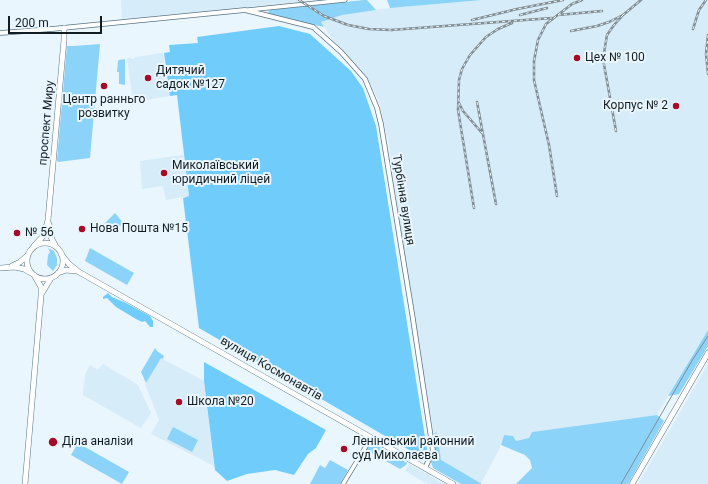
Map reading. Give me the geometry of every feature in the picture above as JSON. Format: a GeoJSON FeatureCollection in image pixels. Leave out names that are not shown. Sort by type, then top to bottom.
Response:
{"type":"FeatureCollection","features":[{"type":"Feature","properties":{"kind":"main road","name":"проспект Миру"},"geometry":{"type":"LineString","coordinates":[[34,246],[44,235],[48,220],[64,28]]}},
{"type":"Feature","properties":{"kind":"main road","name":"проспект Миру"},"geometry":{"type":"LineString","coordinates":[[48,220],[51,237],[57,248]]}},
{"type":"Feature","properties":{"kind":"main road"},"geometry":{"type":"LineString","coordinates":[[10,267],[27,256],[34,246],[46,243],[57,248],[61,254],[62,264],[58,274]]}},
{"type":"Feature","properties":{"kind":"main road","name":"вулиця Космонавтів"},"geometry":{"type":"LineString","coordinates":[[61,254],[68,264],[78,272],[453,484]]}},
{"type":"Feature","properties":{"kind":"main road"},"geometry":{"type":"LineString","coordinates":[[25,484],[41,296],[41,287],[27,264],[27,256]]}},
{"type":"Feature","properties":{"kind":"main road"},"geometry":{"type":"LineString","coordinates":[[0,268],[19,268],[42,279],[50,278],[66,270],[78,272]]}},
{"type":"Feature","properties":{"kind":"main road"},"geometry":{"type":"LineString","coordinates":[[41,296],[50,278]]}},
{"type":"Feature","properties":{"kind":"main road"},"geometry":{"type":"LineString","coordinates":[[632,484],[708,353]]}},
{"type":"Feature","properties":{"kind":"street"},"geometry":{"type":"LineString","coordinates":[[245,10],[345,0]]}},
{"type":"Feature","properties":{"kind":"street","name":"Турбінна вулиця"},"geometry":{"type":"LineString","coordinates":[[0,33],[245,10],[317,29],[341,52],[365,79],[372,93],[381,124],[433,451],[424,468]]}},
{"type":"Feature","properties":{"kind":"street"},"geometry":{"type":"LineString","coordinates":[[343,484],[371,438]]}},
{"type":"Feature","properties":{"kind":"shaded area"},"geometry":{"type":"Polygon","coordinates":[[[121,0],[300,0],[299,2],[122,19],[121,0]]]}},
{"type":"Feature","properties":{"kind":"shaded area"},"geometry":{"type":"Polygon","coordinates":[[[367,0],[376,10],[342,15],[321,22],[324,27],[269,15],[268,12],[270,10],[367,0]]]}},
{"type":"Feature","properties":{"kind":"shaded area"},"geometry":{"type":"Polygon","coordinates":[[[387,0],[482,0],[390,8],[387,0]]]}},
{"type":"Feature","properties":{"kind":"shaded area"},"geometry":{"type":"Polygon","coordinates":[[[482,0],[708,0],[708,330],[657,415],[532,432],[529,438],[516,441],[513,436],[504,435],[499,450],[481,483],[438,460],[400,225],[388,139],[379,101],[367,77],[332,39],[321,22],[342,14],[482,0]]]}},
{"type":"Feature","properties":{"kind":"shaded area"},"geometry":{"type":"Polygon","coordinates":[[[279,26],[310,34],[351,71],[363,88],[376,126],[427,450],[423,458],[199,328],[183,198],[189,196],[177,95],[170,96],[164,53],[170,52],[169,45],[198,43],[197,37],[279,26]]]}},
{"type":"Feature","properties":{"kind":"shaded area"},"geometry":{"type":"Polygon","coordinates":[[[100,44],[90,158],[58,162],[67,46],[100,44]]]}},
{"type":"Feature","properties":{"kind":"shaded area","name":"Дитячий садок №127"},"geometry":{"type":"Polygon","coordinates":[[[163,53],[170,96],[133,102],[127,58],[134,59],[135,57],[163,53]]]}},
{"type":"Feature","properties":{"kind":"shaded area"},"geometry":{"type":"Polygon","coordinates":[[[125,59],[125,85],[119,84],[119,72],[117,72],[118,61],[125,59]]]}},
{"type":"Feature","properties":{"kind":"shaded area","name":"Миколаївський юридичний ліцей"},"geometry":{"type":"Polygon","coordinates":[[[183,155],[189,196],[166,200],[163,186],[142,189],[140,161],[183,155]]]}},
{"type":"Feature","properties":{"kind":"shaded area"},"geometry":{"type":"Polygon","coordinates":[[[115,213],[125,225],[102,230],[102,226],[115,213]]]}},
{"type":"Feature","properties":{"kind":"shaded area"},"geometry":{"type":"Polygon","coordinates":[[[48,248],[54,251],[57,258],[57,265],[53,271],[47,265],[48,255],[50,252],[48,248]]]}},
{"type":"Feature","properties":{"kind":"shaded area"},"geometry":{"type":"Polygon","coordinates":[[[90,248],[134,273],[127,285],[85,261],[90,248]]]}},
{"type":"Feature","properties":{"kind":"shaded area"},"geometry":{"type":"Polygon","coordinates":[[[108,293],[112,297],[150,316],[153,321],[153,327],[150,327],[145,321],[142,322],[116,307],[107,298],[103,299],[103,297],[108,293]]]}},
{"type":"Feature","properties":{"kind":"shaded area"},"geometry":{"type":"Polygon","coordinates":[[[708,330],[708,346],[679,394],[668,396],[708,330]]]}},
{"type":"Feature","properties":{"kind":"shaded area"},"geometry":{"type":"Polygon","coordinates":[[[155,348],[164,356],[163,359],[161,358],[146,383],[141,372],[155,348]]]}},
{"type":"Feature","properties":{"kind":"shaded area","name":"Школа №20"},"geometry":{"type":"Polygon","coordinates":[[[161,358],[204,381],[214,466],[151,434],[159,420],[145,384],[161,358]]]}},
{"type":"Feature","properties":{"kind":"shaded area"},"geometry":{"type":"Polygon","coordinates":[[[204,362],[326,430],[316,448],[308,454],[294,475],[275,470],[247,474],[227,481],[215,470],[204,381],[204,362]]]}},
{"type":"Feature","properties":{"kind":"shaded area"},"geometry":{"type":"Polygon","coordinates":[[[103,364],[138,385],[151,413],[141,428],[83,395],[85,374],[90,365],[98,370],[103,364]]]}},
{"type":"Feature","properties":{"kind":"shaded area"},"geometry":{"type":"Polygon","coordinates":[[[708,364],[708,484],[638,484],[708,364]]]}},
{"type":"Feature","properties":{"kind":"shaded area"},"geometry":{"type":"Polygon","coordinates":[[[657,415],[664,421],[628,484],[516,484],[532,468],[530,460],[525,455],[501,445],[504,435],[513,436],[516,441],[529,438],[532,432],[657,415]]]}},
{"type":"Feature","properties":{"kind":"shaded area"},"geometry":{"type":"Polygon","coordinates":[[[173,427],[198,440],[192,452],[167,439],[173,427]]]}},
{"type":"Feature","properties":{"kind":"shaded area"},"geometry":{"type":"Polygon","coordinates":[[[437,433],[441,460],[482,484],[461,484],[433,468],[431,462],[435,453],[432,434],[437,433]]]}},
{"type":"Feature","properties":{"kind":"shaded area"},"geometry":{"type":"Polygon","coordinates":[[[78,443],[129,472],[122,484],[71,455],[78,443]]]}},
{"type":"Feature","properties":{"kind":"shaded area"},"geometry":{"type":"Polygon","coordinates":[[[371,443],[382,448],[379,453],[388,458],[390,453],[407,463],[406,465],[400,469],[366,450],[371,443]]]}},
{"type":"Feature","properties":{"kind":"shaded area"},"geometry":{"type":"Polygon","coordinates":[[[330,460],[348,470],[340,484],[310,484],[320,465],[325,468],[330,460]]]}},
{"type":"Feature","properties":{"kind":"shaded area"},"geometry":{"type":"Polygon","coordinates":[[[409,464],[444,484],[428,484],[405,471],[409,464]]]}},
{"type":"Feature","properties":{"kind":"tram line"},"geometry":{"type":"LineString","coordinates":[[621,484],[693,359],[708,336]]}},
{"type":"Feature","properties":{"kind":"railway"},"geometry":{"type":"LineString","coordinates":[[299,0],[324,16],[348,25],[369,29],[391,30],[552,18]]}},
{"type":"Feature","properties":{"kind":"railway"},"geometry":{"type":"LineString","coordinates":[[472,20],[563,0]]}},
{"type":"Feature","properties":{"kind":"railway"},"geometry":{"type":"LineString","coordinates":[[557,196],[549,145],[534,80],[534,61],[538,40],[546,24],[572,4],[582,0]]}},
{"type":"Feature","properties":{"kind":"railway"},"geometry":{"type":"LineString","coordinates":[[571,31],[609,22],[623,15],[641,0]]}},
{"type":"Feature","properties":{"kind":"railway"},"geometry":{"type":"LineString","coordinates":[[693,29],[699,10],[706,0]]}},
{"type":"Feature","properties":{"kind":"railway"},"geometry":{"type":"LineString","coordinates":[[520,15],[547,8]]}},
{"type":"Feature","properties":{"kind":"railway"},"geometry":{"type":"LineString","coordinates":[[558,15],[602,11]]}},
{"type":"Feature","properties":{"kind":"railway"},"geometry":{"type":"LineString","coordinates":[[616,131],[603,59],[607,35],[623,15]]}},
{"type":"Feature","properties":{"kind":"railway"},"geometry":{"type":"LineString","coordinates":[[474,208],[458,110],[459,80],[462,69],[470,55],[486,37],[498,29],[512,23]]}},
{"type":"Feature","properties":{"kind":"railway"},"geometry":{"type":"LineString","coordinates":[[708,35],[706,54],[708,74]]}},
{"type":"Feature","properties":{"kind":"railway"},"geometry":{"type":"LineString","coordinates":[[477,102],[496,204]]}},
{"type":"Feature","properties":{"kind":"railway"},"geometry":{"type":"LineString","coordinates":[[459,103],[463,111],[482,133]]}},
{"type":"Feature","properties":{"kind":"place","name":"Цех № 100"},"geometry":{"type":"Point","coordinates":[577,58]}},
{"type":"Feature","properties":{"kind":"place","name":"Дитячий садок №127"},"geometry":{"type":"Point","coordinates":[148,78]}},
{"type":"Feature","properties":{"kind":"place","name":"Центр ранньго розвитку"},"geometry":{"type":"Point","coordinates":[104,86]}},
{"type":"Feature","properties":{"kind":"place","name":"Корпус № 2"},"geometry":{"type":"Point","coordinates":[676,106]}},
{"type":"Feature","properties":{"kind":"place","name":"Миколаївський юридичний ліцей"},"geometry":{"type":"Point","coordinates":[164,173]}},
{"type":"Feature","properties":{"kind":"place","name":"Нова Пошта №15"},"geometry":{"type":"Point","coordinates":[82,229]}},
{"type":"Feature","properties":{"kind":"place","name":"№ 56"},"geometry":{"type":"Point","coordinates":[17,233]}},
{"type":"Feature","properties":{"kind":"place","name":"Школа №20"},"geometry":{"type":"Point","coordinates":[179,402]}},
{"type":"Feature","properties":{"kind":"place","name":"Діла аналізи"},"geometry":{"type":"Point","coordinates":[53,442]}},
{"type":"Feature","properties":{"kind":"place","name":"Ленінський районний суд Миколаєва"},"geometry":{"type":"Point","coordinates":[344,449]}}]}
